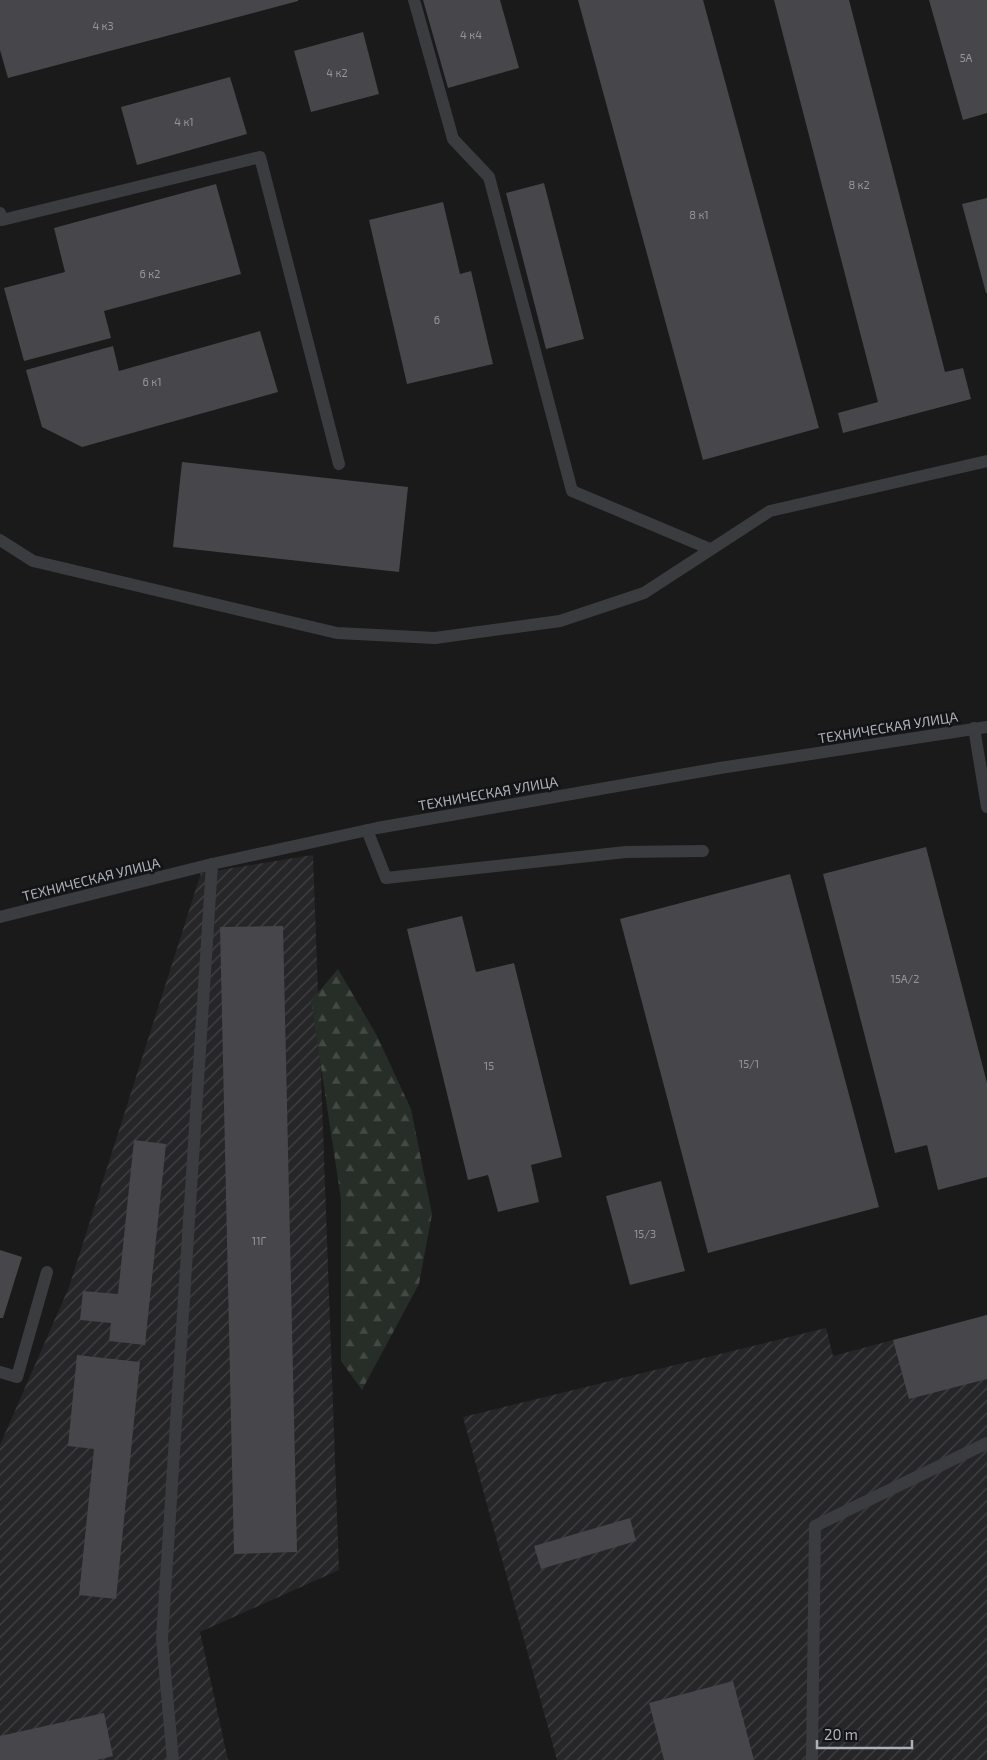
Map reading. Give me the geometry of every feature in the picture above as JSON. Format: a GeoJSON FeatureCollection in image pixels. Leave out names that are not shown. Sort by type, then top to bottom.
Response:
{"type":"FeatureCollection","features":[{"type":"Feature","properties":{"kind":"lane"},"geometry":{"type":"LineString","coordinates":[[414,0],[453,138],[490,177],[572,490],[710,549]]}},
{"type":"Feature","properties":{"kind":"lane"},"geometry":{"type":"LineString","coordinates":[[0,213],[2,220],[260,157],[339,464]]}},
{"type":"Feature","properties":{"kind":"lane"},"geometry":{"type":"LineString","coordinates":[[0,540],[33,561],[337,633],[435,638],[560,621],[644,593],[770,511],[987,461]]}},
{"type":"Feature","properties":{"kind":"lane"},"geometry":{"type":"LineString","coordinates":[[981,728],[987,807]]}},
{"type":"Feature","properties":{"kind":"lane","name":"ТЕХНИЧЕСКАЯ УЛИЦА"},"geometry":{"type":"LineString","coordinates":[[0,917],[212,864],[367,830],[710,770],[981,728]]}},
{"type":"Feature","properties":{"kind":"lane"},"geometry":{"type":"LineString","coordinates":[[367,830],[386,878],[626,852],[703,851]]}},
{"type":"Feature","properties":{"kind":"lane"},"geometry":{"type":"LineString","coordinates":[[172,1760],[162,1639],[212,864]]}},
{"type":"Feature","properties":{"kind":"lane"},"geometry":{"type":"LineString","coordinates":[[0,1372],[17,1377],[47,1272]]}},
{"type":"Feature","properties":{"kind":"lane"},"geometry":{"type":"LineString","coordinates":[[812,1760],[815,1526],[987,1443]]}},
{"type":"Feature","properties":{"kind":"shaded area"},"geometry":{"type":"Polygon","coordinates":[[[313,855],[339,1570],[200,1632],[228,1760],[0,1760],[0,1445],[69,1287],[201,873],[313,855]]]}},
{"type":"Feature","properties":{"kind":"shaded area"},"geometry":{"type":"Polygon","coordinates":[[[987,1315],[987,1760],[557,1760],[463,1417],[826,1328],[833,1356],[987,1315]]]}},
{"type":"Feature","properties":{"kind":"green space"},"geometry":{"type":"Polygon","coordinates":[[[338,969],[377,1036],[411,1109],[432,1214],[419,1284],[362,1390],[341,1361],[341,1199],[311,1001],[338,969]]]}},
{"type":"Feature","properties":{"kind":"building"},"geometry":{"type":"Polygon","coordinates":[[[0,0],[298,1],[8,78],[0,50],[0,0]]]}},
{"type":"Feature","properties":{"kind":"building"},"geometry":{"type":"Polygon","coordinates":[[[423,0],[500,0],[519,68],[448,88],[423,0]]]}},
{"type":"Feature","properties":{"kind":"building"},"geometry":{"type":"Polygon","coordinates":[[[578,0],[703,0],[819,428],[703,460],[578,0]]]}},
{"type":"Feature","properties":{"kind":"building"},"geometry":{"type":"Polygon","coordinates":[[[774,0],[849,0],[945,372],[963,368],[971,399],[843,433],[838,413],[878,402],[774,0]]]}},
{"type":"Feature","properties":{"kind":"building"},"geometry":{"type":"Polygon","coordinates":[[[929,0],[987,0],[987,113],[963,120],[929,0]]]}},
{"type":"Feature","properties":{"kind":"building"},"geometry":{"type":"Polygon","coordinates":[[[363,32],[379,94],[311,112],[294,51],[363,32]]]}},
{"type":"Feature","properties":{"kind":"building"},"geometry":{"type":"Polygon","coordinates":[[[230,77],[247,134],[137,165],[121,107],[230,77]]]}},
{"type":"Feature","properties":{"kind":"building"},"geometry":{"type":"Polygon","coordinates":[[[544,183],[584,339],[546,349],[506,193],[544,183]]]}},
{"type":"Feature","properties":{"kind":"building"},"geometry":{"type":"Polygon","coordinates":[[[216,184],[241,274],[104,311],[111,338],[24,361],[4,288],[65,272],[54,228],[216,184]]]}},
{"type":"Feature","properties":{"kind":"building"},"geometry":{"type":"Polygon","coordinates":[[[987,198],[987,293],[986,293],[962,204],[987,198]]]}},
{"type":"Feature","properties":{"kind":"building"},"geometry":{"type":"Polygon","coordinates":[[[443,202],[460,274],[471,271],[493,364],[407,384],[369,220],[443,202]]]}},
{"type":"Feature","properties":{"kind":"building"},"geometry":{"type":"Polygon","coordinates":[[[260,331],[278,392],[82,447],[42,427],[26,370],[113,346],[119,371],[260,331]]]}},
{"type":"Feature","properties":{"kind":"building"},"geometry":{"type":"Polygon","coordinates":[[[182,462],[408,487],[399,572],[173,547],[182,462]]]}},
{"type":"Feature","properties":{"kind":"building"},"geometry":{"type":"Polygon","coordinates":[[[926,847],[987,1083],[987,1177],[938,1190],[927,1145],[895,1153],[823,874],[926,847]]]}},
{"type":"Feature","properties":{"kind":"building"},"geometry":{"type":"Polygon","coordinates":[[[790,874],[879,1207],[708,1253],[620,919],[790,874]]]}},
{"type":"Feature","properties":{"kind":"building"},"geometry":{"type":"Polygon","coordinates":[[[462,916],[476,972],[514,963],[562,1157],[531,1165],[539,1202],[498,1212],[488,1175],[468,1180],[407,929],[462,916]]]}},
{"type":"Feature","properties":{"kind":"building"},"geometry":{"type":"Polygon","coordinates":[[[283,926],[297,1552],[234,1554],[220,927],[283,926]]]}},
{"type":"Feature","properties":{"kind":"building"},"geometry":{"type":"Polygon","coordinates":[[[134,1140],[166,1144],[145,1345],[109,1341],[111,1323],[80,1320],[83,1291],[118,1294],[134,1140]]]}},
{"type":"Feature","properties":{"kind":"building"},"geometry":{"type":"Polygon","coordinates":[[[661,1181],[685,1271],[630,1285],[606,1196],[661,1181]]]}},
{"type":"Feature","properties":{"kind":"building"},"geometry":{"type":"Polygon","coordinates":[[[0,1250],[22,1257],[3,1318],[0,1318],[0,1250]]]}},
{"type":"Feature","properties":{"kind":"building"},"geometry":{"type":"Polygon","coordinates":[[[987,1315],[987,1379],[909,1399],[893,1340],[987,1315]]]}},
{"type":"Feature","properties":{"kind":"building"},"geometry":{"type":"Polygon","coordinates":[[[77,1355],[140,1362],[116,1599],[79,1595],[94,1449],[68,1446],[77,1355]]]}},
{"type":"Feature","properties":{"kind":"building"},"geometry":{"type":"Polygon","coordinates":[[[630,1518],[636,1541],[541,1569],[534,1546],[630,1518]]]}},
{"type":"Feature","properties":{"kind":"building"},"geometry":{"type":"Polygon","coordinates":[[[733,1681],[754,1760],[664,1760],[649,1703],[733,1681]]]}},
{"type":"Feature","properties":{"kind":"building"},"geometry":{"type":"Polygon","coordinates":[[[104,1713],[113,1756],[97,1760],[0,1760],[0,1736],[104,1713]]]}}]}
